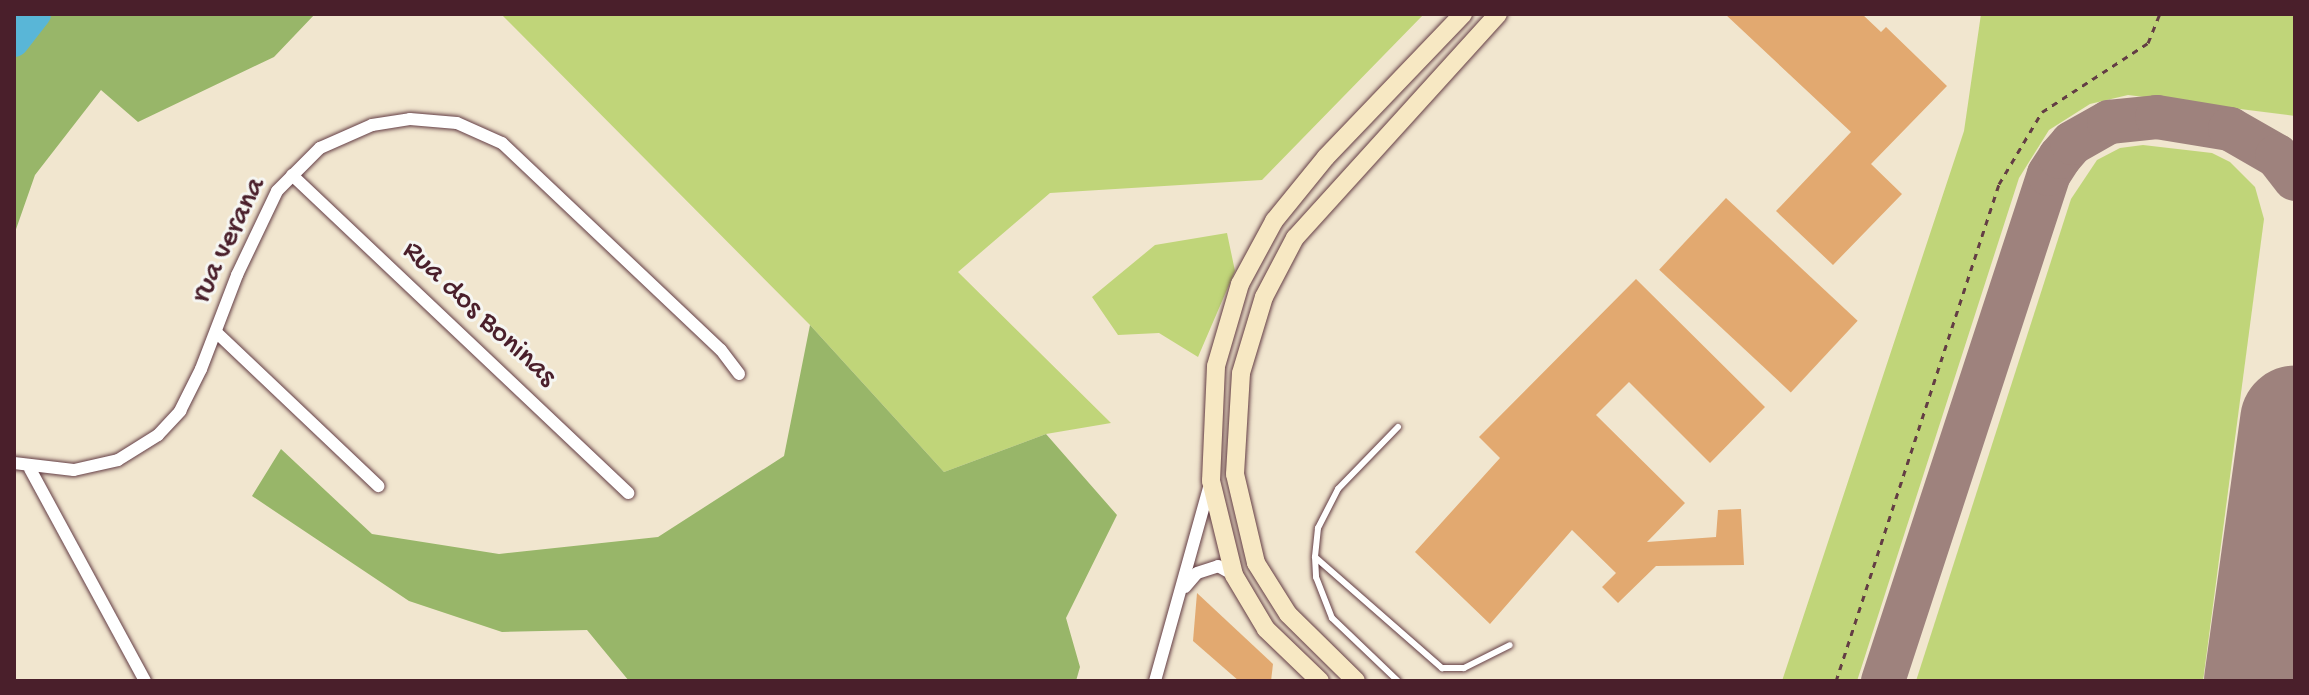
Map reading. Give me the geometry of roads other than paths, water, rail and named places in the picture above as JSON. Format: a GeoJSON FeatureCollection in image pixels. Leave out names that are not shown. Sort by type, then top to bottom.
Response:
{"type":"FeatureCollection","features":[{"type":"Feature","properties":{"kind":"street"},"geometry":{"type":"LineString","coordinates":[[1155,681],[1211,481],[1216,366],[1240,284],[1260,246],[1326,157],[1463,14]]}},
{"type":"Feature","properties":{"kind":"street"},"geometry":{"type":"LineString","coordinates":[[1356,681],[1288,614],[1256,563],[1235,474],[1241,373],[1264,297],[1295,238],[1498,14]]}},
{"type":"Feature","properties":{"kind":"street","name":"rua verana"},"geometry":{"type":"LineString","coordinates":[[14,463],[30,469],[74,470],[100,464],[150,442],[180,411],[258,230],[292,175],[320,148],[372,125],[431,119],[481,133],[519,157],[721,350],[739,374]]}},
{"type":"Feature","properties":{"kind":"street","name":"Rua dos Boninas"},"geometry":{"type":"LineString","coordinates":[[292,175],[628,493]]}},
{"type":"Feature","properties":{"kind":"street"},"geometry":{"type":"LineString","coordinates":[[216,332],[378,486]]}},
{"type":"Feature","properties":{"kind":"street"},"geometry":{"type":"LineString","coordinates":[[30,469],[145,681]]}},
{"type":"Feature","properties":{"kind":"street"},"geometry":{"type":"LineString","coordinates":[[1211,481],[1234,575],[1266,629],[1320,681]]}},
{"type":"Feature","properties":{"kind":"street"},"geometry":{"type":"LineString","coordinates":[[1180,593],[1197,573],[1218,566],[1234,575]]}},
{"type":"Feature","properties":{"kind":"lane"},"geometry":{"type":"LineString","coordinates":[[1398,427],[1338,489],[1318,528],[1315,557],[1316,577],[1332,618],[1398,681]]}},
{"type":"Feature","properties":{"kind":"lane"},"geometry":{"type":"LineString","coordinates":[[1315,557],[1442,668],[1464,668],[1510,645]]}},
{"type":"Feature","properties":{"kind":"waterway"},"geometry":{"type":"LineString","coordinates":[[14,42],[36,14]]}}]}
